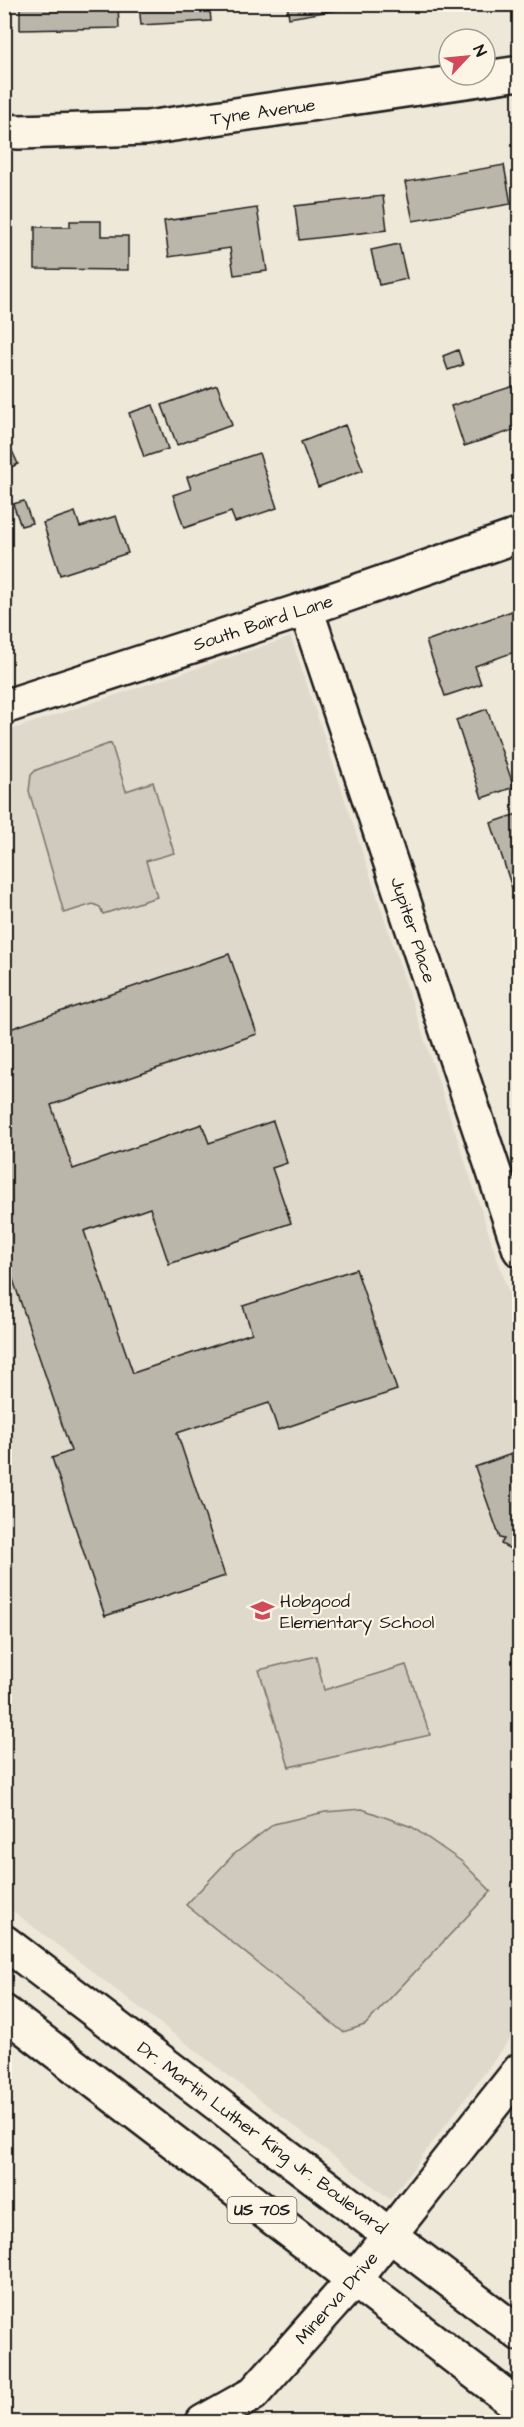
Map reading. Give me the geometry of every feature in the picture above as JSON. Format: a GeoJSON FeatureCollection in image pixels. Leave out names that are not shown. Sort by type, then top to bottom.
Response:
{"type":"FeatureCollection","features":[{"type":"Feature","properties":{"kind":"street","name":"Tyne Avenue"},"geometry":{"type":"LineString","coordinates":[[4,130],[19,132],[147,128],[519,73]]}},
{"type":"Feature","properties":{"kind":"street","name":"South Baird Lane"},"geometry":{"type":"LineString","coordinates":[[4,707],[306,609],[519,535]]}},
{"type":"Feature","properties":{"kind":"street","name":"Jupiter Place"},"geometry":{"type":"LineString","coordinates":[[306,609],[519,1250]]}},
{"type":"Feature","properties":{"kind":"street","name":"Dr. Martin Luther King Jr. Boulevard"},"geometry":{"type":"LineString","coordinates":[[4,1942],[519,2334]]}},
{"type":"Feature","properties":{"kind":"street","name":"US 70S"},"geometry":{"type":"LineString","coordinates":[[4,2012],[519,2407]]}},
{"type":"Feature","properties":{"kind":"street","name":"Minerva Drive"},"geometry":{"type":"LineString","coordinates":[[203,2422],[253,2394],[353,2281],[519,2070]]}},
{"type":"Feature","properties":{"kind":"shaded area","name":"Hobgood Elementary School"},"geometry":{"type":"Polygon","coordinates":[[[291,637],[510,1297],[519,1316],[519,2027],[390,2199],[5,1905],[4,732],[291,637]]]}},
{"type":"Feature","properties":{"kind":"shaded area"},"geometry":{"type":"Polygon","coordinates":[[[111,743],[126,791],[153,782],[174,853],[146,861],[157,897],[103,914],[100,907],[93,904],[64,913],[29,791],[31,775],[36,770],[111,743]]]}},
{"type":"Feature","properties":{"kind":"shaded area"},"geometry":{"type":"Polygon","coordinates":[[[316,1656],[324,1690],[406,1665],[430,1735],[289,1767],[259,1670],[316,1656]]]}},
{"type":"Feature","properties":{"kind":"shaded area"},"geometry":{"type":"Polygon","coordinates":[[[362,1809],[412,1827],[461,1861],[491,1891],[365,2025],[343,2032],[186,1905],[233,1855],[274,1824],[325,1812],[362,1809]]]}},
{"type":"Feature","properties":{"kind":"building"},"geometry":{"type":"Polygon","coordinates":[[[20,4],[118,4],[119,28],[20,30],[20,4]]]}},
{"type":"Feature","properties":{"kind":"building"},"geometry":{"type":"Polygon","coordinates":[[[139,4],[235,4],[235,8],[210,10],[211,21],[141,25],[139,4]]]}},
{"type":"Feature","properties":{"kind":"building"},"geometry":{"type":"Polygon","coordinates":[[[287,4],[355,4],[356,7],[289,18],[287,4]]]}},
{"type":"Feature","properties":{"kind":"building"},"geometry":{"type":"Polygon","coordinates":[[[504,165],[511,204],[413,221],[405,182],[504,165]]]}},
{"type":"Feature","properties":{"kind":"building"},"geometry":{"type":"Polygon","coordinates":[[[383,196],[387,230],[299,240],[295,206],[383,196]]]}},
{"type":"Feature","properties":{"kind":"building"},"geometry":{"type":"Polygon","coordinates":[[[257,208],[267,271],[234,275],[230,248],[169,257],[164,221],[257,208]]]}},
{"type":"Feature","properties":{"kind":"building"},"geometry":{"type":"Polygon","coordinates":[[[70,221],[101,221],[101,236],[128,236],[128,270],[35,269],[35,227],[70,227],[70,221]]]}},
{"type":"Feature","properties":{"kind":"building"},"geometry":{"type":"Polygon","coordinates":[[[399,244],[407,279],[379,285],[371,250],[399,244]]]}},
{"type":"Feature","properties":{"kind":"building"},"geometry":{"type":"Polygon","coordinates":[[[458,350],[463,365],[448,370],[443,356],[458,350]]]}},
{"type":"Feature","properties":{"kind":"building"},"geometry":{"type":"Polygon","coordinates":[[[520,384],[520,428],[464,446],[451,406],[520,384]]]}},
{"type":"Feature","properties":{"kind":"building"},"geometry":{"type":"Polygon","coordinates":[[[217,385],[232,425],[177,445],[162,405],[217,385]]]}},
{"type":"Feature","properties":{"kind":"building"},"geometry":{"type":"Polygon","coordinates":[[[153,405],[168,449],[144,457],[129,413],[153,405]]]}},
{"type":"Feature","properties":{"kind":"building"},"geometry":{"type":"Polygon","coordinates":[[[345,425],[363,470],[318,487],[301,442],[345,425]]]}},
{"type":"Feature","properties":{"kind":"building"},"geometry":{"type":"Polygon","coordinates":[[[8,442],[18,464],[5,470],[4,444],[8,442]]]}},
{"type":"Feature","properties":{"kind":"building"},"geometry":{"type":"Polygon","coordinates":[[[259,453],[277,508],[235,522],[231,512],[184,528],[173,495],[191,489],[187,477],[259,453]]]}},
{"type":"Feature","properties":{"kind":"building"},"geometry":{"type":"Polygon","coordinates":[[[24,501],[32,523],[21,526],[13,504],[24,501]]]}},
{"type":"Feature","properties":{"kind":"building"},"geometry":{"type":"Polygon","coordinates":[[[75,512],[80,527],[116,516],[128,553],[60,575],[43,523],[75,512]]]}},
{"type":"Feature","properties":{"kind":"building"},"geometry":{"type":"Polygon","coordinates":[[[512,611],[520,633],[520,650],[475,666],[481,684],[445,696],[426,641],[512,611]]]}},
{"type":"Feature","properties":{"kind":"building"},"geometry":{"type":"Polygon","coordinates":[[[487,709],[514,787],[482,798],[456,720],[487,709]]]}},
{"type":"Feature","properties":{"kind":"building"},"geometry":{"type":"Polygon","coordinates":[[[520,813],[520,902],[517,903],[491,823],[520,813]]]}},
{"type":"Feature","properties":{"kind":"building"},"geometry":{"type":"Polygon","coordinates":[[[229,954],[257,1034],[51,1105],[73,1169],[202,1124],[209,1143],[273,1121],[287,1163],[272,1168],[291,1223],[169,1264],[150,1208],[84,1231],[133,1373],[252,1333],[243,1306],[356,1269],[397,1390],[278,1430],[269,1403],[177,1433],[225,1576],[105,1616],[52,1458],[71,1451],[4,1253],[4,1031],[229,954]]]}},
{"type":"Feature","properties":{"kind":"building"},"geometry":{"type":"Polygon","coordinates":[[[520,1451],[520,1554],[501,1544],[504,1539],[500,1538],[475,1467],[520,1451]]]}},
{"type":"Feature","properties":{"kind":"place","name":"Hobgood Elementary School"},"geometry":{"type":"Point","coordinates":[262,1611]}}]}
